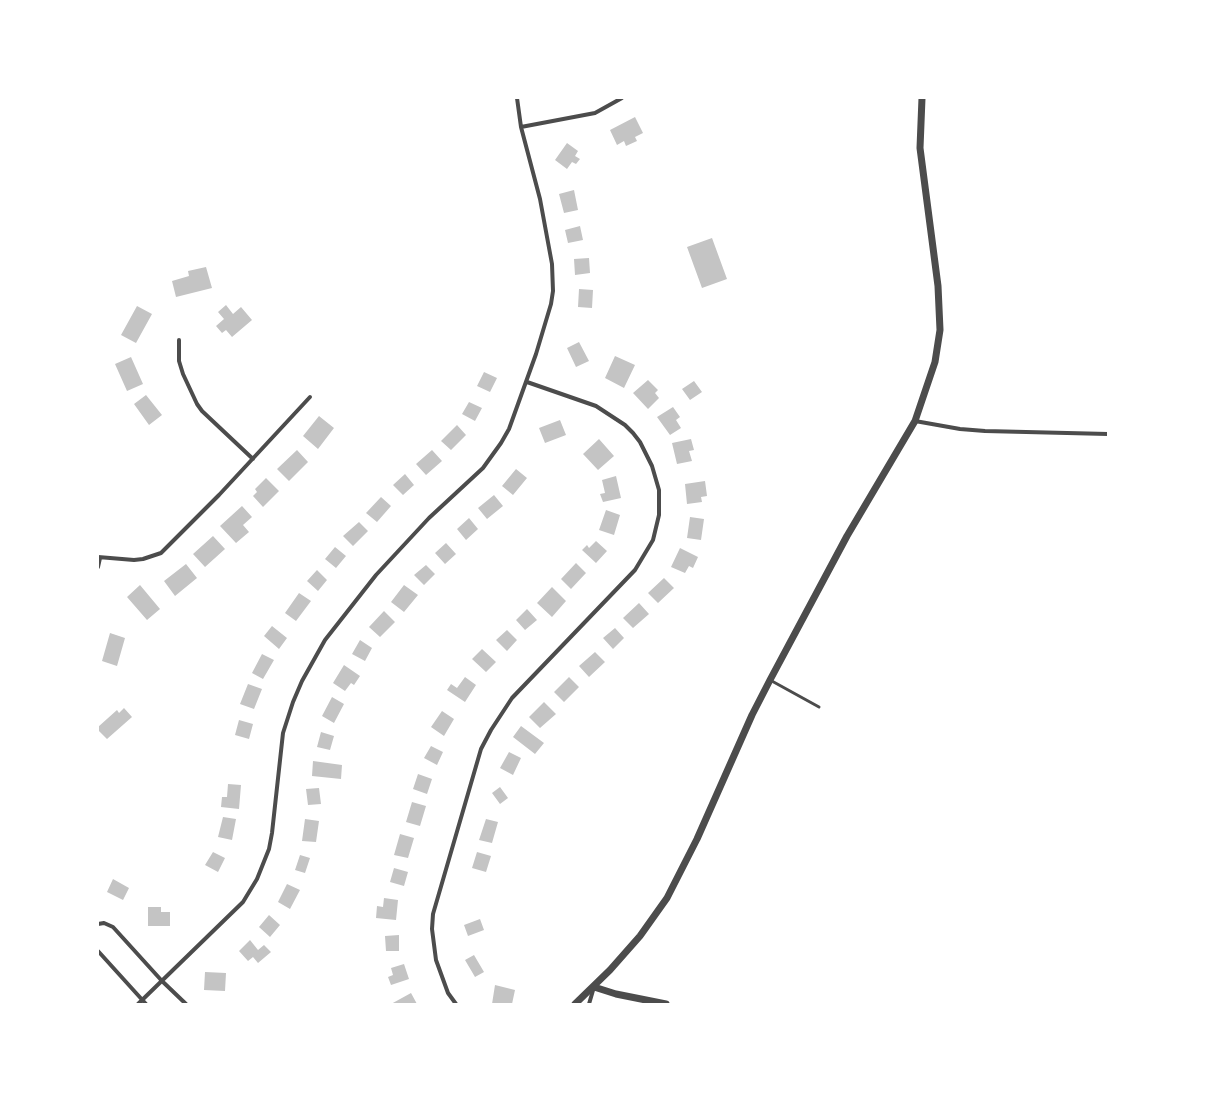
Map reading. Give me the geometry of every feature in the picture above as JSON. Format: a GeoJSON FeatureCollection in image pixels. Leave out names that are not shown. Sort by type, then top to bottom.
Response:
{"type":"FeatureCollection","features":[{"type":"Feature","properties":{"kind":"street"},"geometry":{"type":"LineString","coordinates":[[138,1004],[242,902],[257,879],[269,849],[272,833],[283,733],[293,702],[313,660],[338,622],[376,575],[430,518],[473,478],[493,456],[508,429],[526,382],[551,304],[553,278],[540,199],[521,128],[516,98]]}},
{"type":"Feature","properties":{"kind":"street"},"geometry":{"type":"LineString","coordinates":[[521,128],[595,113],[622,98]]}},
{"type":"Feature","properties":{"kind":"street"},"geometry":{"type":"LineString","coordinates":[[575,1004],[594,987],[640,936],[667,898],[694,845],[752,715],[770,680],[847,536],[915,422],[935,362],[940,330],[938,286],[921,155],[922,98]]}},
{"type":"Feature","properties":{"kind":"street"},"geometry":{"type":"LineString","coordinates":[[179,340],[179,361],[183,374],[197,404],[202,411],[253,458]]}},
{"type":"Feature","properties":{"kind":"street"},"geometry":{"type":"LineString","coordinates":[[456,1004],[448,993],[436,960],[432,929],[433,914],[481,749],[497,719],[512,698],[635,570],[653,540],[659,515],[659,490],[652,466],[640,442],[625,425],[596,406],[526,382]]}},
{"type":"Feature","properties":{"kind":"street"},"geometry":{"type":"LineString","coordinates":[[98,567],[99,558],[134,560],[152,557],[161,553],[214,500],[310,397]]}},
{"type":"Feature","properties":{"kind":"street"},"geometry":{"type":"LineString","coordinates":[[915,422],[960,429],[985,431],[1108,434]]}},
{"type":"Feature","properties":{"kind":"street"},"geometry":{"type":"LineString","coordinates":[[98,924],[104,923],[113,927],[162,981],[186,1004]]}},
{"type":"Feature","properties":{"kind":"street"},"geometry":{"type":"LineString","coordinates":[[98,951],[146,1004]]}},
{"type":"Feature","properties":{"kind":"street"},"geometry":{"type":"LineString","coordinates":[[589,1004],[594,987]]}},
{"type":"Feature","properties":{"kind":"street"},"geometry":{"type":"LineString","coordinates":[[594,987],[616,994],[666,1004]]}},
{"type":"Feature","properties":{"kind":"lane"},"geometry":{"type":"LineString","coordinates":[[770,680],[819,707]]}},
{"type":"Feature","properties":{"kind":"building"},"geometry":{"type":"Polygon","coordinates":[[[635,117],[643,133],[635,137],[637,141],[626,146],[624,141],[617,145],[610,130],[635,117]]]}},
{"type":"Feature","properties":{"kind":"building"},"geometry":{"type":"Polygon","coordinates":[[[567,143],[578,151],[575,156],[580,159],[576,164],[572,162],[567,169],[555,160],[567,143]]]}},
{"type":"Feature","properties":{"kind":"building"},"geometry":{"type":"Polygon","coordinates":[[[574,190],[578,210],[564,213],[559,194],[574,190]]]}},
{"type":"Feature","properties":{"kind":"building"},"geometry":{"type":"Polygon","coordinates":[[[580,226],[583,240],[568,243],[565,230],[580,226]]]}},
{"type":"Feature","properties":{"kind":"building"},"geometry":{"type":"Polygon","coordinates":[[[712,238],[727,279],[702,288],[687,247],[712,238]]]}},
{"type":"Feature","properties":{"kind":"building"},"geometry":{"type":"Polygon","coordinates":[[[589,258],[590,273],[575,275],[574,259],[589,258]]]}},
{"type":"Feature","properties":{"kind":"building"},"geometry":{"type":"Polygon","coordinates":[[[206,267],[212,288],[176,297],[172,281],[189,276],[188,271],[206,267]]]}},
{"type":"Feature","properties":{"kind":"building"},"geometry":{"type":"Polygon","coordinates":[[[579,289],[593,290],[592,308],[578,307],[579,289]]]}},
{"type":"Feature","properties":{"kind":"building"},"geometry":{"type":"Polygon","coordinates":[[[226,305],[233,314],[241,307],[252,320],[232,337],[226,330],[222,333],[216,326],[224,319],[218,312],[226,305]]]}},
{"type":"Feature","properties":{"kind":"building"},"geometry":{"type":"Polygon","coordinates":[[[137,306],[152,314],[136,343],[121,335],[137,306]]]}},
{"type":"Feature","properties":{"kind":"building"},"geometry":{"type":"Polygon","coordinates":[[[579,342],[589,361],[576,367],[567,348],[579,342]]]}},
{"type":"Feature","properties":{"kind":"building"},"geometry":{"type":"Polygon","coordinates":[[[615,356],[635,365],[624,388],[605,378],[615,356]]]}},
{"type":"Feature","properties":{"kind":"building"},"geometry":{"type":"Polygon","coordinates":[[[131,357],[143,384],[127,391],[115,364],[131,357]]]}},
{"type":"Feature","properties":{"kind":"building"},"geometry":{"type":"Polygon","coordinates":[[[484,372],[497,378],[490,392],[477,386],[484,372]]]}},
{"type":"Feature","properties":{"kind":"building"},"geometry":{"type":"Polygon","coordinates":[[[648,380],[658,390],[655,393],[659,398],[648,409],[633,393],[648,380]]]}},
{"type":"Feature","properties":{"kind":"building"},"geometry":{"type":"Polygon","coordinates":[[[694,381],[702,392],[690,400],[682,389],[694,381]]]}},
{"type":"Feature","properties":{"kind":"building"},"geometry":{"type":"Polygon","coordinates":[[[146,395],[162,415],[149,425],[134,404],[146,395]]]}},
{"type":"Feature","properties":{"kind":"building"},"geometry":{"type":"Polygon","coordinates":[[[469,402],[482,408],[475,421],[462,414],[469,402]]]}},
{"type":"Feature","properties":{"kind":"building"},"geometry":{"type":"Polygon","coordinates":[[[673,407],[680,417],[676,420],[681,428],[670,435],[657,417],[673,407]]]}},
{"type":"Feature","properties":{"kind":"building"},"geometry":{"type":"Polygon","coordinates":[[[319,416],[334,428],[318,449],[303,436],[319,416]]]}},
{"type":"Feature","properties":{"kind":"building"},"geometry":{"type":"Polygon","coordinates":[[[560,420],[566,435],[545,443],[539,428],[560,420]]]}},
{"type":"Feature","properties":{"kind":"building"},"geometry":{"type":"Polygon","coordinates":[[[457,425],[466,435],[451,450],[441,441],[457,425]]]}},
{"type":"Feature","properties":{"kind":"building"},"geometry":{"type":"Polygon","coordinates":[[[599,439],[614,456],[598,470],[583,454],[599,439]]]}},
{"type":"Feature","properties":{"kind":"building"},"geometry":{"type":"Polygon","coordinates":[[[691,439],[694,450],[689,451],[692,461],[677,464],[672,443],[691,439]]]}},
{"type":"Feature","properties":{"kind":"building"},"geometry":{"type":"Polygon","coordinates":[[[297,450],[308,462],[289,481],[277,469],[297,450]]]}},
{"type":"Feature","properties":{"kind":"building"},"geometry":{"type":"Polygon","coordinates":[[[432,450],[442,461],[426,475],[416,464],[432,450]]]}},
{"type":"Feature","properties":{"kind":"building"},"geometry":{"type":"Polygon","coordinates":[[[516,469],[527,478],[513,495],[502,486],[516,469]]]}},
{"type":"Feature","properties":{"kind":"building"},"geometry":{"type":"Polygon","coordinates":[[[405,474],[414,485],[403,495],[393,485],[405,474]]]}},
{"type":"Feature","properties":{"kind":"building"},"geometry":{"type":"Polygon","coordinates":[[[616,476],[621,498],[603,502],[600,494],[605,493],[602,480],[616,476]]]}},
{"type":"Feature","properties":{"kind":"building"},"geometry":{"type":"Polygon","coordinates":[[[266,478],[279,491],[263,507],[253,496],[257,492],[255,489],[266,478]]]}},
{"type":"Feature","properties":{"kind":"building"},"geometry":{"type":"Polygon","coordinates":[[[705,481],[707,496],[701,497],[702,502],[687,504],[685,484],[705,481]]]}},
{"type":"Feature","properties":{"kind":"building"},"geometry":{"type":"Polygon","coordinates":[[[494,495],[503,506],[487,519],[478,508],[494,495]]]}},
{"type":"Feature","properties":{"kind":"building"},"geometry":{"type":"Polygon","coordinates":[[[381,497],[391,506],[377,522],[366,513],[381,497]]]}},
{"type":"Feature","properties":{"kind":"building"},"geometry":{"type":"Polygon","coordinates":[[[242,506],[252,517],[243,525],[249,532],[236,543],[220,526],[242,506]]]}},
{"type":"Feature","properties":{"kind":"building"},"geometry":{"type":"Polygon","coordinates":[[[606,510],[620,515],[614,535],[599,530],[606,510]]]}},
{"type":"Feature","properties":{"kind":"building"},"geometry":{"type":"Polygon","coordinates":[[[690,517],[704,519],[701,540],[687,538],[690,517]]]}},
{"type":"Feature","properties":{"kind":"building"},"geometry":{"type":"Polygon","coordinates":[[[469,518],[478,529],[466,540],[457,529],[469,518]]]}},
{"type":"Feature","properties":{"kind":"building"},"geometry":{"type":"Polygon","coordinates":[[[359,522],[368,531],[353,546],[343,536],[359,522]]]}},
{"type":"Feature","properties":{"kind":"building"},"geometry":{"type":"Polygon","coordinates":[[[213,536],[225,549],[205,567],[193,554],[213,536]]]}},
{"type":"Feature","properties":{"kind":"building"},"geometry":{"type":"Polygon","coordinates":[[[596,541],[607,551],[596,563],[582,550],[587,545],[589,548],[596,541]]]}},
{"type":"Feature","properties":{"kind":"building"},"geometry":{"type":"Polygon","coordinates":[[[446,543],[456,554],[445,564],[435,553],[446,543]]]}},
{"type":"Feature","properties":{"kind":"building"},"geometry":{"type":"Polygon","coordinates":[[[335,547],[346,556],[336,568],[325,559],[335,547]]]}},
{"type":"Feature","properties":{"kind":"building"},"geometry":{"type":"Polygon","coordinates":[[[680,548],[698,557],[693,568],[689,566],[685,573],[671,567],[680,548]]]}},
{"type":"Feature","properties":{"kind":"building"},"geometry":{"type":"Polygon","coordinates":[[[576,563],[586,573],[571,589],[561,579],[576,563]]]}},
{"type":"Feature","properties":{"kind":"building"},"geometry":{"type":"Polygon","coordinates":[[[186,564],[197,578],[175,596],[164,581],[186,564]]]}},
{"type":"Feature","properties":{"kind":"building"},"geometry":{"type":"Polygon","coordinates":[[[426,565],[435,574],[424,585],[414,575],[426,565]]]}},
{"type":"Feature","properties":{"kind":"building"},"geometry":{"type":"Polygon","coordinates":[[[317,570],[327,580],[318,591],[307,581],[317,570]]]}},
{"type":"Feature","properties":{"kind":"building"},"geometry":{"type":"Polygon","coordinates":[[[664,578],[674,588],[658,603],[648,593],[664,578]]]}},
{"type":"Feature","properties":{"kind":"building"},"geometry":{"type":"Polygon","coordinates":[[[140,585],[160,609],[147,620],[127,597],[140,585]]]}},
{"type":"Feature","properties":{"kind":"building"},"geometry":{"type":"Polygon","coordinates":[[[404,585],[418,595],[404,612],[391,602],[404,585]]]}},
{"type":"Feature","properties":{"kind":"building"},"geometry":{"type":"Polygon","coordinates":[[[552,587],[566,601],[552,617],[537,603],[552,587]]]}},
{"type":"Feature","properties":{"kind":"building"},"geometry":{"type":"Polygon","coordinates":[[[299,593],[311,601],[296,621],[285,613],[299,593]]]}},
{"type":"Feature","properties":{"kind":"building"},"geometry":{"type":"Polygon","coordinates":[[[639,603],[649,614],[633,628],[623,618],[639,603]]]}},
{"type":"Feature","properties":{"kind":"building"},"geometry":{"type":"Polygon","coordinates":[[[527,609],[537,620],[525,630],[516,620],[527,609]]]}},
{"type":"Feature","properties":{"kind":"building"},"geometry":{"type":"Polygon","coordinates":[[[384,611],[395,622],[380,637],[369,627],[384,611]]]}},
{"type":"Feature","properties":{"kind":"building"},"geometry":{"type":"Polygon","coordinates":[[[272,626],[287,638],[279,649],[264,636],[272,626]]]}},
{"type":"Feature","properties":{"kind":"building"},"geometry":{"type":"Polygon","coordinates":[[[615,628],[624,638],[613,649],[603,638],[615,628]]]}},
{"type":"Feature","properties":{"kind":"building"},"geometry":{"type":"Polygon","coordinates":[[[507,630],[517,640],[507,651],[496,640],[507,630]]]}},
{"type":"Feature","properties":{"kind":"building"},"geometry":{"type":"Polygon","coordinates":[[[110,633],[125,638],[117,666],[102,661],[110,633]]]}},
{"type":"Feature","properties":{"kind":"building"},"geometry":{"type":"Polygon","coordinates":[[[360,640],[372,648],[365,661],[352,654],[360,640]]]}},
{"type":"Feature","properties":{"kind":"building"},"geometry":{"type":"Polygon","coordinates":[[[482,649],[496,662],[486,672],[472,659],[482,649]]]}},
{"type":"Feature","properties":{"kind":"building"},"geometry":{"type":"Polygon","coordinates":[[[595,652],[605,662],[589,677],[579,666],[595,652]]]}},
{"type":"Feature","properties":{"kind":"building"},"geometry":{"type":"Polygon","coordinates":[[[262,654],[274,660],[263,679],[252,673],[262,654]]]}},
{"type":"Feature","properties":{"kind":"building"},"geometry":{"type":"Polygon","coordinates":[[[344,665],[360,676],[354,685],[351,683],[345,691],[333,683],[344,665]]]}},
{"type":"Feature","properties":{"kind":"building"},"geometry":{"type":"Polygon","coordinates":[[[465,677],[476,685],[465,702],[447,690],[451,684],[457,688],[465,677]]]}},
{"type":"Feature","properties":{"kind":"building"},"geometry":{"type":"Polygon","coordinates":[[[569,677],[579,687],[564,702],[554,692],[569,677]]]}},
{"type":"Feature","properties":{"kind":"building"},"geometry":{"type":"Polygon","coordinates":[[[248,684],[262,689],[254,709],[240,704],[248,684]]]}},
{"type":"Feature","properties":{"kind":"building"},"geometry":{"type":"Polygon","coordinates":[[[332,697],[344,704],[334,723],[322,716],[332,697]]]}},
{"type":"Feature","properties":{"kind":"building"},"geometry":{"type":"Polygon","coordinates":[[[544,702],[556,714],[540,728],[529,717],[544,702]]]}},
{"type":"Feature","properties":{"kind":"building"},"geometry":{"type":"Polygon","coordinates":[[[124,708],[132,717],[107,739],[98,730],[98,727],[117,710],[119,713],[124,708]]]}},
{"type":"Feature","properties":{"kind":"building"},"geometry":{"type":"Polygon","coordinates":[[[442,711],[454,719],[444,736],[431,727],[442,711]]]}},
{"type":"Feature","properties":{"kind":"building"},"geometry":{"type":"Polygon","coordinates":[[[239,720],[253,724],[249,739],[235,735],[239,720]]]}},
{"type":"Feature","properties":{"kind":"building"},"geometry":{"type":"Polygon","coordinates":[[[521,726],[544,743],[535,754],[513,737],[521,726]]]}},
{"type":"Feature","properties":{"kind":"building"},"geometry":{"type":"Polygon","coordinates":[[[321,732],[334,736],[330,750],[317,747],[321,732]]]}},
{"type":"Feature","properties":{"kind":"building"},"geometry":{"type":"Polygon","coordinates":[[[431,746],[443,752],[437,765],[424,758],[431,746]]]}},
{"type":"Feature","properties":{"kind":"building"},"geometry":{"type":"Polygon","coordinates":[[[509,752],[521,758],[513,775],[500,768],[509,752]]]}},
{"type":"Feature","properties":{"kind":"building"},"geometry":{"type":"Polygon","coordinates":[[[313,761],[342,765],[341,779],[312,776],[313,761]]]}},
{"type":"Feature","properties":{"kind":"building"},"geometry":{"type":"Polygon","coordinates":[[[418,774],[432,779],[427,794],[413,789],[418,774]]]}},
{"type":"Feature","properties":{"kind":"building"},"geometry":{"type":"Polygon","coordinates":[[[228,784],[241,785],[239,809],[221,807],[222,797],[227,797],[228,784]]]}},
{"type":"Feature","properties":{"kind":"building"},"geometry":{"type":"Polygon","coordinates":[[[500,787],[508,798],[500,804],[492,793],[500,787]]]}},
{"type":"Feature","properties":{"kind":"building"},"geometry":{"type":"Polygon","coordinates":[[[319,788],[321,804],[308,805],[306,789],[319,788]]]}},
{"type":"Feature","properties":{"kind":"building"},"geometry":{"type":"Polygon","coordinates":[[[412,802],[426,806],[420,826],[406,822],[412,802]]]}},
{"type":"Feature","properties":{"kind":"building"},"geometry":{"type":"Polygon","coordinates":[[[223,817],[236,819],[232,840],[218,837],[223,817]]]}},
{"type":"Feature","properties":{"kind":"building"},"geometry":{"type":"Polygon","coordinates":[[[305,819],[319,821],[316,842],[302,841],[305,819]]]}},
{"type":"Feature","properties":{"kind":"building"},"geometry":{"type":"Polygon","coordinates":[[[486,819],[498,822],[492,843],[479,840],[486,819]]]}},
{"type":"Feature","properties":{"kind":"building"},"geometry":{"type":"Polygon","coordinates":[[[400,834],[414,838],[408,858],[394,855],[400,834]]]}},
{"type":"Feature","properties":{"kind":"building"},"geometry":{"type":"Polygon","coordinates":[[[213,852],[225,858],[218,872],[205,865],[213,852]]]}},
{"type":"Feature","properties":{"kind":"building"},"geometry":{"type":"Polygon","coordinates":[[[477,852],[491,856],[486,872],[472,868],[477,852]]]}},
{"type":"Feature","properties":{"kind":"building"},"geometry":{"type":"Polygon","coordinates":[[[300,855],[310,858],[305,873],[295,870],[300,855]]]}},
{"type":"Feature","properties":{"kind":"building"},"geometry":{"type":"Polygon","coordinates":[[[394,868],[408,872],[404,886],[390,882],[394,868]]]}},
{"type":"Feature","properties":{"kind":"building"},"geometry":{"type":"Polygon","coordinates":[[[113,879],[129,888],[123,900],[107,892],[113,879]]]}},
{"type":"Feature","properties":{"kind":"building"},"geometry":{"type":"Polygon","coordinates":[[[287,884],[300,890],[290,909],[278,902],[287,884]]]}},
{"type":"Feature","properties":{"kind":"building"},"geometry":{"type":"Polygon","coordinates":[[[384,898],[398,900],[396,920],[376,918],[377,906],[383,907],[384,898]]]}},
{"type":"Feature","properties":{"kind":"building"},"geometry":{"type":"Polygon","coordinates":[[[148,907],[161,907],[161,912],[170,912],[170,926],[148,926],[148,907]]]}},
{"type":"Feature","properties":{"kind":"building"},"geometry":{"type":"Polygon","coordinates":[[[269,915],[280,925],[270,937],[259,927],[269,915]]]}},
{"type":"Feature","properties":{"kind":"building"},"geometry":{"type":"Polygon","coordinates":[[[480,919],[484,930],[468,936],[464,925],[480,919]]]}},
{"type":"Feature","properties":{"kind":"building"},"geometry":{"type":"Polygon","coordinates":[[[399,935],[399,951],[386,951],[385,936],[399,935]]]}},
{"type":"Feature","properties":{"kind":"building"},"geometry":{"type":"Polygon","coordinates":[[[250,940],[258,950],[264,945],[271,952],[258,963],[253,957],[248,961],[239,951],[250,940]]]}},
{"type":"Feature","properties":{"kind":"building"},"geometry":{"type":"Polygon","coordinates":[[[474,955],[484,972],[475,977],[465,960],[474,955]]]}},
{"type":"Feature","properties":{"kind":"building"},"geometry":{"type":"Polygon","coordinates":[[[404,964],[409,979],[391,985],[388,977],[393,975],[391,968],[404,964]]]}},
{"type":"Feature","properties":{"kind":"building"},"geometry":{"type":"Polygon","coordinates":[[[205,972],[226,973],[225,991],[204,990],[205,972]]]}},
{"type":"Feature","properties":{"kind":"building"},"geometry":{"type":"Polygon","coordinates":[[[495,985],[515,990],[512,1004],[492,1004],[495,985]]]}},
{"type":"Feature","properties":{"kind":"building"},"geometry":{"type":"Polygon","coordinates":[[[411,993],[417,1004],[391,1004],[411,993]]]}}]}
